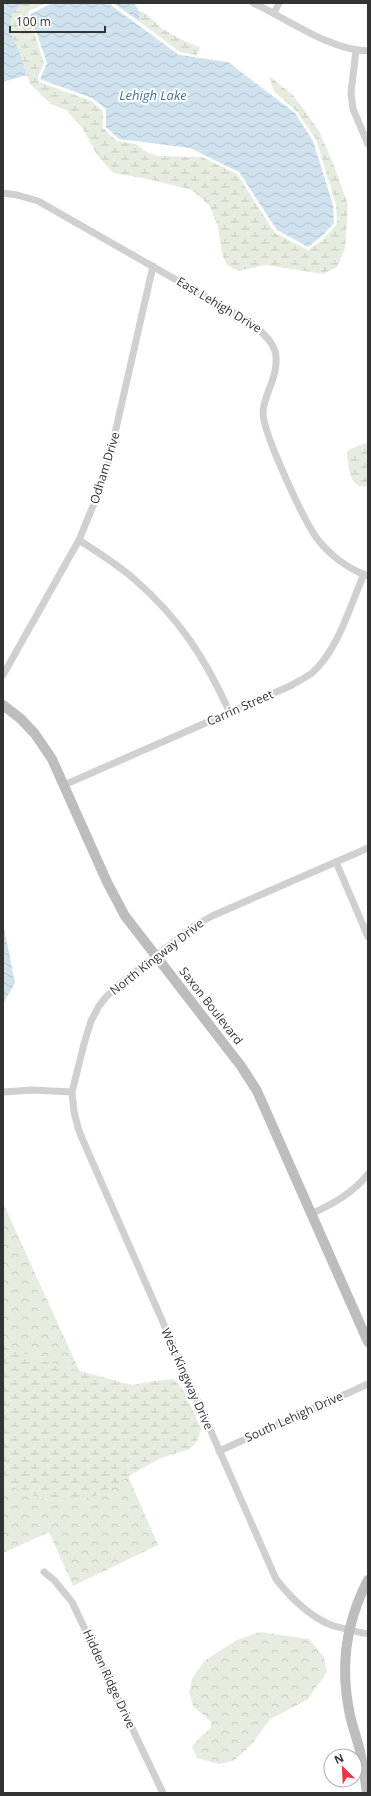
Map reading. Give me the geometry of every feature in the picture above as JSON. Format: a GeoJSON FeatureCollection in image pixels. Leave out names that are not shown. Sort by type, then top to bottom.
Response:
{"type":"FeatureCollection","features":[{"type":"Feature","properties":{"kind":"main road","name":"Saxon Boulevard"},"geometry":{"type":"LineString","coordinates":[[3,705],[21,719],[35,734],[52,759],[119,906],[155,956],[241,1066],[257,1092],[368,1342]]}},
{"type":"Feature","properties":{"kind":"main road"},"geometry":{"type":"LineString","coordinates":[[367,1793],[360,1750],[349,1712],[345,1688],[344,1660],[349,1629],[359,1598],[368,1580]]}},
{"type":"Feature","properties":{"kind":"street"},"geometry":{"type":"LineString","coordinates":[[253,3],[320,37],[356,50],[368,51]]}},
{"type":"Feature","properties":{"kind":"street"},"geometry":{"type":"LineString","coordinates":[[274,13],[279,3]]}},
{"type":"Feature","properties":{"kind":"street"},"geometry":{"type":"LineString","coordinates":[[356,50],[351,93],[353,109],[368,144]]}},
{"type":"Feature","properties":{"kind":"street","name":"East Lehigh Drive"},"geometry":{"type":"LineString","coordinates":[[3,193],[38,201],[250,322],[265,333],[275,348],[277,364],[265,401],[263,413],[269,438],[305,518],[319,541],[333,556],[366,575]]}},
{"type":"Feature","properties":{"kind":"street","name":"Odham Drive"},"geometry":{"type":"LineString","coordinates":[[3,675],[79,540],[105,477],[119,422],[153,266]]}},
{"type":"Feature","properties":{"kind":"street"},"geometry":{"type":"LineString","coordinates":[[79,540],[133,578],[170,614],[198,650],[216,682],[230,713]]}},
{"type":"Feature","properties":{"kind":"street","name":"Carrin Street"},"geometry":{"type":"LineString","coordinates":[[64,785],[290,686],[310,674],[320,665],[332,649],[366,575]]}},
{"type":"Feature","properties":{"kind":"street","name":"North Kingway Drive"},"geometry":{"type":"LineString","coordinates":[[72,1092],[91,1021],[106,997],[120,984],[194,926],[212,916],[368,848]]}},
{"type":"Feature","properties":{"kind":"street"},"geometry":{"type":"LineString","coordinates":[[336,862],[368,937]]}},
{"type":"Feature","properties":{"kind":"street"},"geometry":{"type":"LineString","coordinates":[[3,1092],[32,1090],[72,1092]]}},
{"type":"Feature","properties":{"kind":"street","name":"West Kingway Drive"},"geometry":{"type":"LineString","coordinates":[[72,1092],[78,1131],[276,1579],[289,1595],[309,1612],[331,1625],[368,1634]]}},
{"type":"Feature","properties":{"kind":"street"},"geometry":{"type":"LineString","coordinates":[[311,1214],[335,1203],[360,1184],[368,1175]]}},
{"type":"Feature","properties":{"kind":"street","name":"South Lehigh Drive"},"geometry":{"type":"LineString","coordinates":[[219,1451],[368,1384]]}},
{"type":"Feature","properties":{"kind":"street","name":"Hidden Ridge Drive"},"geometry":{"type":"LineString","coordinates":[[44,1572],[54,1580],[72,1602],[163,1793]]}},
{"type":"Feature","properties":{"kind":"green space"},"geometry":{"type":"Polygon","coordinates":[[[25,3],[46,3],[29,11],[28,14],[44,63],[38,77],[39,82],[91,101],[103,111],[103,128],[117,141],[136,144],[145,151],[158,156],[202,157],[237,174],[275,233],[308,250],[324,239],[337,224],[336,205],[316,139],[297,112],[274,91],[269,76],[293,95],[319,131],[335,168],[348,205],[345,248],[337,267],[323,274],[266,265],[238,271],[227,265],[222,254],[218,226],[209,205],[192,190],[148,179],[113,173],[97,155],[83,129],[66,110],[51,104],[30,84],[18,48],[10,31],[13,11],[25,3]]]}},
{"type":"Feature","properties":{"kind":"green space"},"geometry":{"type":"Polygon","coordinates":[[[139,11],[149,16],[163,29],[200,47],[197,55],[180,52],[140,22],[139,11]]]}},
{"type":"Feature","properties":{"kind":"green space"},"geometry":{"type":"Polygon","coordinates":[[[368,442],[368,486],[364,487],[357,485],[351,477],[347,453],[348,450],[368,442]]]}},
{"type":"Feature","properties":{"kind":"green space"},"geometry":{"type":"Polygon","coordinates":[[[3,1203],[80,1372],[3,1346],[3,1203]]]}},
{"type":"Feature","properties":{"kind":"green space"},"geometry":{"type":"Polygon","coordinates":[[[3,1346],[50,1363],[132,1385],[173,1379],[182,1388],[201,1428],[198,1440],[190,1449],[161,1458],[101,1494],[85,1499],[52,1501],[24,1493],[3,1480],[3,1346]]]}},
{"type":"Feature","properties":{"kind":"green space"},"geometry":{"type":"Polygon","coordinates":[[[128,1476],[158,1545],[73,1586],[49,1532],[3,1553],[3,1480],[24,1493],[52,1501],[85,1499],[101,1494],[128,1476]]]}},
{"type":"Feature","properties":{"kind":"green space"},"geometry":{"type":"Polygon","coordinates":[[[260,1632],[309,1639],[324,1657],[327,1672],[307,1700],[270,1719],[251,1745],[235,1760],[219,1764],[197,1758],[192,1747],[201,1736],[211,1728],[211,1722],[193,1706],[189,1692],[192,1679],[204,1661],[237,1640],[260,1632]]]}},
{"type":"Feature","properties":{"kind":"water"},"geometry":{"type":"Polygon","coordinates":[[[3,3],[25,3],[13,11],[10,31],[18,48],[27,75],[3,82],[3,3]]]}},
{"type":"Feature","properties":{"kind":"water","name":"Lehigh Lake"},"geometry":{"type":"Polygon","coordinates":[[[53,3],[108,3],[179,55],[228,62],[295,113],[313,141],[333,205],[334,223],[322,236],[308,247],[277,230],[239,172],[190,148],[119,139],[106,127],[106,109],[92,98],[40,79],[47,63],[30,14],[53,3]]]}},
{"type":"Feature","properties":{"kind":"water"},"geometry":{"type":"Polygon","coordinates":[[[113,3],[134,3],[139,11],[140,22],[113,3]]]}},
{"type":"Feature","properties":{"kind":"water"},"geometry":{"type":"Polygon","coordinates":[[[3,923],[15,983],[3,1004],[3,923]]]}}]}
